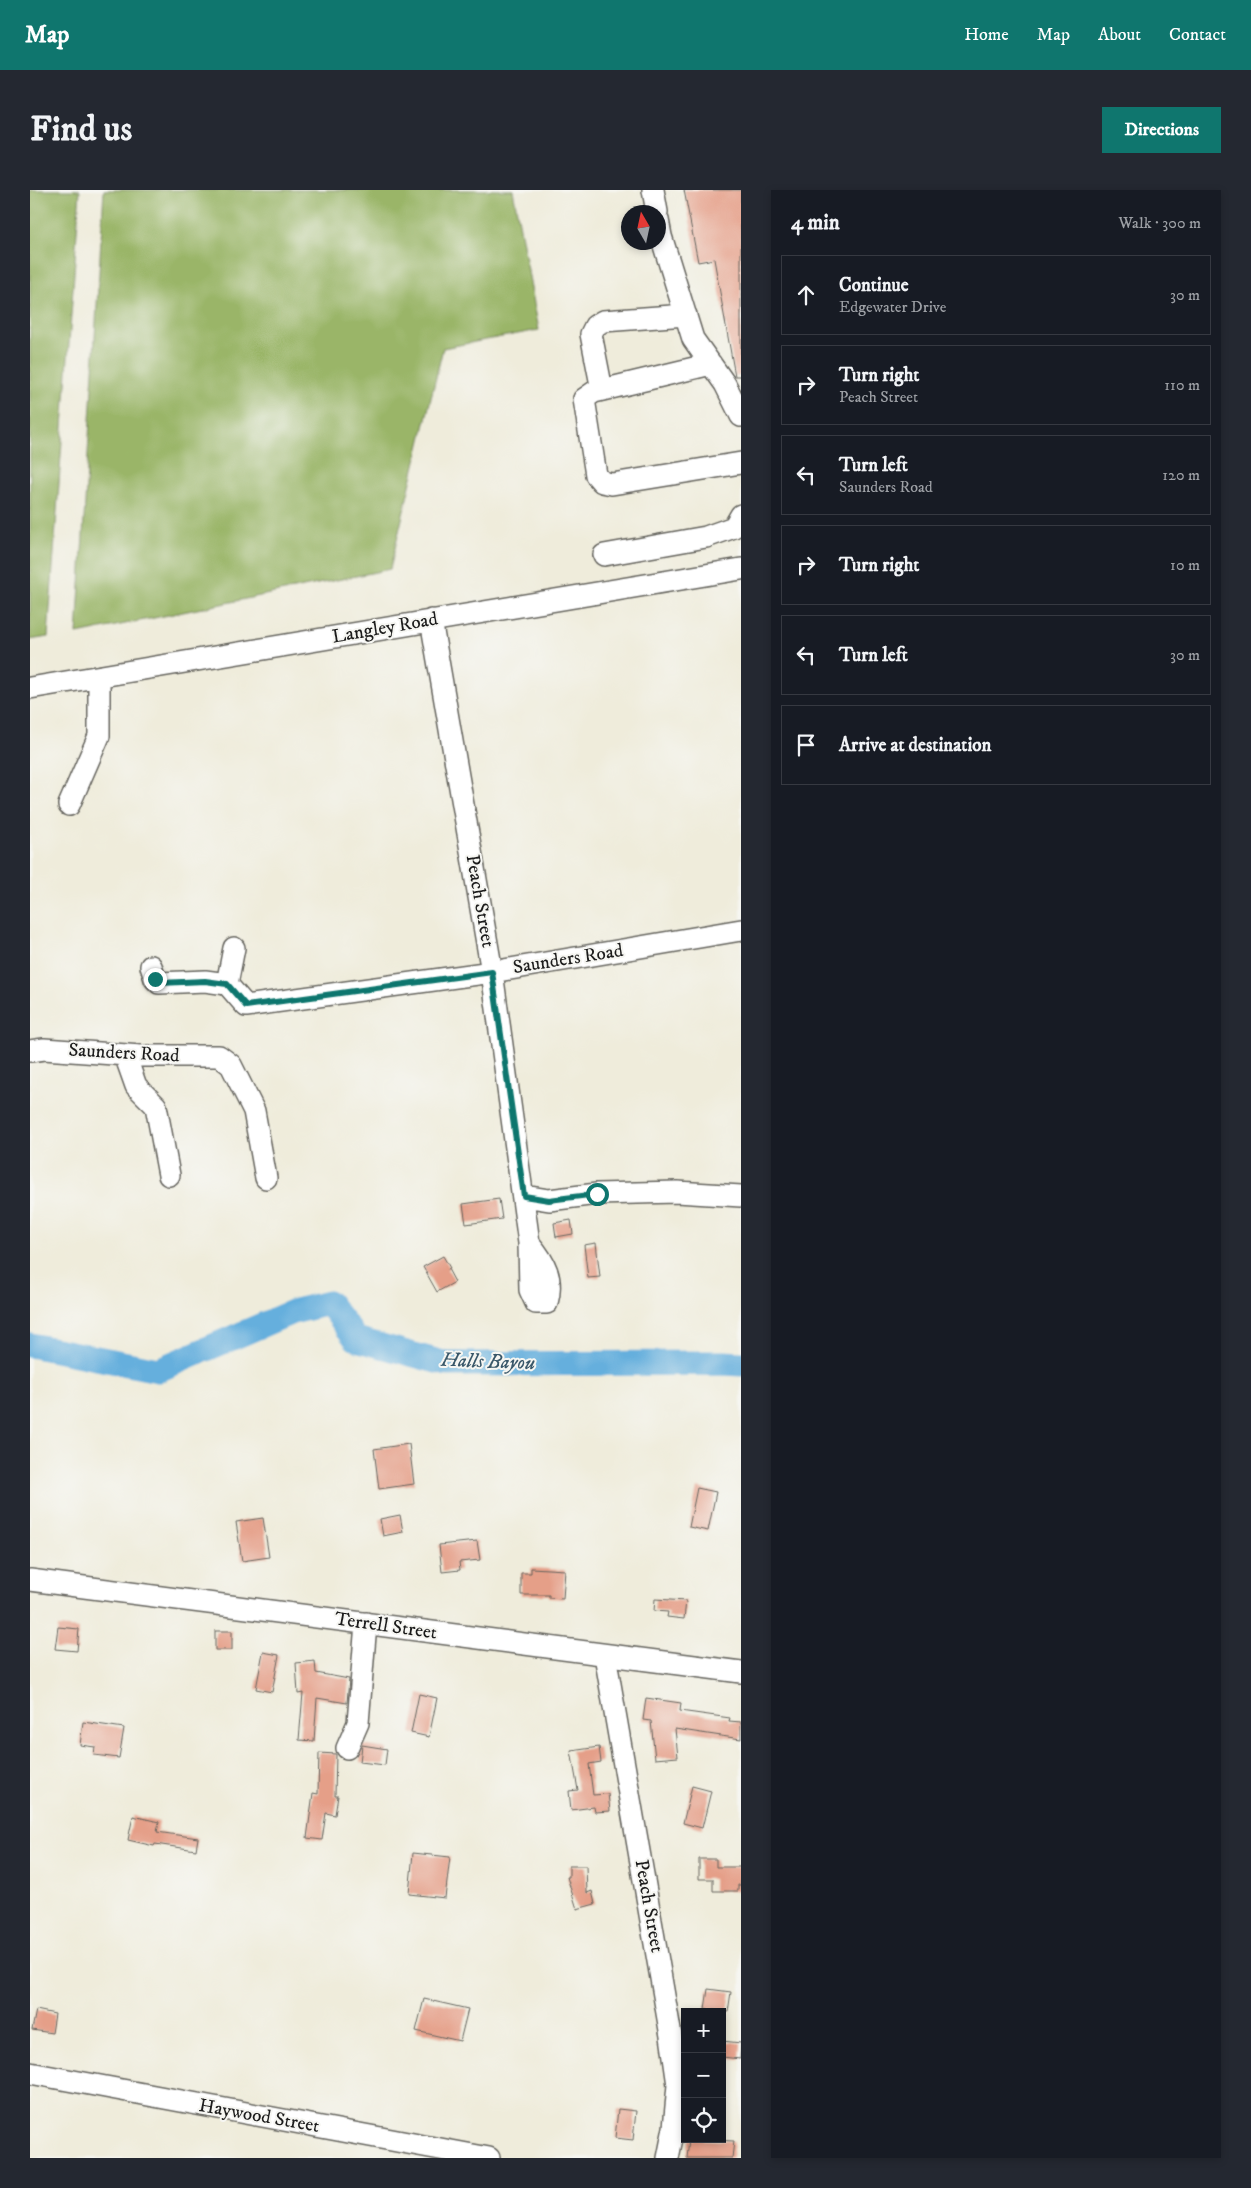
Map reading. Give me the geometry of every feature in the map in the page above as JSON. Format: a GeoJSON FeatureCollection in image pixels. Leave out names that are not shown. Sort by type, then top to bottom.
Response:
{"type":"FeatureCollection","features":[{"type":"Feature","properties":{"kind":"street"},"geometry":{"type":"LineString","coordinates":[[653,190],[656,205]]}},
{"type":"Feature","properties":{"kind":"street"},"geometry":{"type":"LineString","coordinates":[[665,250],[694,339],[725,384],[741,416]]}},
{"type":"Feature","properties":{"kind":"street"},"geometry":{"type":"LineString","coordinates":[[602,390],[591,334],[595,326],[603,321],[686,315]]}},
{"type":"Feature","properties":{"kind":"street"},"geometry":{"type":"LineString","coordinates":[[711,364],[594,392],[584,399],[596,475],[602,482],[612,484],[741,462]]}},
{"type":"Feature","properties":{"kind":"street"},"geometry":{"type":"LineString","coordinates":[[604,555],[706,537],[734,528],[741,514]]}},
{"type":"Feature","properties":{"kind":"street","name":"Langley Road"},"geometry":{"type":"LineString","coordinates":[[30,688],[741,569]]}},
{"type":"Feature","properties":{"kind":"street","name":"Peach Street"},"geometry":{"type":"LineString","coordinates":[[431,620],[492,972],[529,1243]]}},
{"type":"Feature","properties":{"kind":"street"},"geometry":{"type":"LineString","coordinates":[[69,805],[100,736],[99,676]]}},
{"type":"Feature","properties":{"kind":"street","name":"Saunders Road"},"geometry":{"type":"LineString","coordinates":[[227,984],[246,1006],[492,972],[741,930]]}},
{"type":"Feature","properties":{"kind":"street"},"geometry":{"type":"LineString","coordinates":[[151,966],[155,979],[160,983],[205,981],[227,984],[234,948]]}},
{"type":"Feature","properties":{"kind":"street","name":"Saunders Road"},"geometry":{"type":"LineString","coordinates":[[30,1051],[44,1049],[125,1055],[218,1056],[231,1065],[254,1111],[266,1178]]}},
{"type":"Feature","properties":{"kind":"street"},"geometry":{"type":"LineString","coordinates":[[125,1055],[136,1086],[156,1106],[169,1175]]}},
{"type":"Feature","properties":{"kind":"street"},"geometry":{"type":"LineString","coordinates":[[524,1196],[549,1200],[597,1194],[677,1192],[741,1196]]}},
{"type":"Feature","properties":{"kind":"street","name":"Terrell Street"},"geometry":{"type":"LineString","coordinates":[[30,1580],[741,1672]]}},
{"type":"Feature","properties":{"kind":"street"},"geometry":{"type":"LineString","coordinates":[[347,1748],[358,1723],[366,1623]]}},
{"type":"Feature","properties":{"kind":"street","name":"Peach Street"},"geometry":{"type":"LineString","coordinates":[[605,1655],[678,2085],[674,2128],[668,2158]]}},
{"type":"Feature","properties":{"kind":"street","name":"Haywood Street"},"geometry":{"type":"LineString","coordinates":[[30,2073],[489,2158]]}},
{"type":"Feature","properties":{"kind":"green space"},"geometry":{"type":"Polygon","coordinates":[[[30,190],[80,190],[48,637],[30,640],[30,190]]]}},
{"type":"Feature","properties":{"kind":"green space"},"geometry":{"type":"Polygon","coordinates":[[[104,190],[513,190],[539,330],[443,348],[390,569],[77,634],[104,190]]]}},
{"type":"Feature","properties":{"kind":"building"},"geometry":{"type":"Polygon","coordinates":[[[684,190],[741,190],[741,376],[735,376],[714,259],[698,262],[684,190]]]}},
{"type":"Feature","properties":{"kind":"building"},"geometry":{"type":"Polygon","coordinates":[[[499,1199],[502,1219],[466,1224],[463,1204],[499,1199]]]}},
{"type":"Feature","properties":{"kind":"building"},"geometry":{"type":"Polygon","coordinates":[[[571,1220],[573,1234],[556,1237],[554,1223],[571,1220]]]}},
{"type":"Feature","properties":{"kind":"building"},"geometry":{"type":"Polygon","coordinates":[[[596,1243],[600,1277],[588,1278],[584,1245],[596,1243]]]}},
{"type":"Feature","properties":{"kind":"building"},"geometry":{"type":"Polygon","coordinates":[[[443,1256],[455,1282],[437,1292],[423,1267],[443,1256]]]}},
{"type":"Feature","properties":{"kind":"building"},"geometry":{"type":"Polygon","coordinates":[[[409,1444],[414,1484],[379,1489],[374,1449],[409,1444]]]}},
{"type":"Feature","properties":{"kind":"building"},"geometry":{"type":"Polygon","coordinates":[[[697,1488],[716,1492],[708,1531],[689,1527],[697,1488]]]}},
{"type":"Feature","properties":{"kind":"building"},"geometry":{"type":"Polygon","coordinates":[[[400,1515],[403,1532],[383,1536],[380,1519],[400,1515]]]}},
{"type":"Feature","properties":{"kind":"building"},"geometry":{"type":"Polygon","coordinates":[[[263,1518],[269,1557],[242,1561],[236,1522],[263,1518]]]}},
{"type":"Feature","properties":{"kind":"building"},"geometry":{"type":"Polygon","coordinates":[[[477,1541],[480,1560],[459,1562],[460,1570],[442,1572],[439,1545],[477,1541]]]}},
{"type":"Feature","properties":{"kind":"building"},"geometry":{"type":"Polygon","coordinates":[[[531,1568],[565,1570],[563,1599],[549,1598],[549,1595],[521,1595],[521,1573],[531,1573],[531,1568]]]}},
{"type":"Feature","properties":{"kind":"building"},"geometry":{"type":"Polygon","coordinates":[[[655,1599],[686,1601],[684,1619],[667,1617],[668,1612],[654,1611],[655,1599]]]}},
{"type":"Feature","properties":{"kind":"building"},"geometry":{"type":"Polygon","coordinates":[[[58,1627],[79,1629],[77,1651],[55,1649],[58,1627]]]}},
{"type":"Feature","properties":{"kind":"building"},"geometry":{"type":"Polygon","coordinates":[[[215,1631],[232,1631],[232,1650],[215,1650],[215,1631]]]}},
{"type":"Feature","properties":{"kind":"building"},"geometry":{"type":"Polygon","coordinates":[[[263,1652],[279,1655],[272,1692],[256,1689],[263,1652]]]}},
{"type":"Feature","properties":{"kind":"building"},"geometry":{"type":"Polygon","coordinates":[[[315,1661],[316,1673],[349,1679],[347,1703],[317,1698],[314,1741],[299,1740],[303,1693],[298,1694],[296,1663],[315,1661]]]}},
{"type":"Feature","properties":{"kind":"building"},"geometry":{"type":"Polygon","coordinates":[[[419,1694],[437,1698],[429,1737],[411,1733],[419,1694]]]}},
{"type":"Feature","properties":{"kind":"building"},"geometry":{"type":"Polygon","coordinates":[[[646,1698],[681,1703],[680,1711],[730,1718],[729,1721],[741,1722],[741,1739],[675,1729],[678,1757],[655,1759],[651,1721],[643,1720],[646,1698]]]}},
{"type":"Feature","properties":{"kind":"building"},"geometry":{"type":"Polygon","coordinates":[[[83,1722],[124,1728],[119,1758],[94,1755],[95,1747],[80,1745],[83,1722]]]}},
{"type":"Feature","properties":{"kind":"building"},"geometry":{"type":"Polygon","coordinates":[[[362,1745],[387,1749],[385,1765],[360,1762],[362,1745]]]}},
{"type":"Feature","properties":{"kind":"building"},"geometry":{"type":"Polygon","coordinates":[[[599,1747],[601,1762],[589,1764],[593,1795],[608,1794],[610,1811],[595,1812],[594,1807],[571,1810],[569,1791],[578,1790],[571,1751],[599,1747]]]}},
{"type":"Feature","properties":{"kind":"building"},"geometry":{"type":"Polygon","coordinates":[[[319,1753],[336,1754],[335,1796],[338,1796],[335,1815],[326,1813],[322,1840],[307,1838],[313,1793],[318,1794],[319,1753]]]}},
{"type":"Feature","properties":{"kind":"building"},"geometry":{"type":"Polygon","coordinates":[[[692,1786],[711,1791],[702,1828],[683,1823],[692,1786]]]}},
{"type":"Feature","properties":{"kind":"building"},"geometry":{"type":"Polygon","coordinates":[[[133,1816],[159,1822],[157,1832],[198,1838],[196,1850],[155,1844],[154,1846],[128,1840],[133,1816]]]}},
{"type":"Feature","properties":{"kind":"building"},"geometry":{"type":"Polygon","coordinates":[[[413,1853],[450,1857],[445,1898],[409,1894],[413,1853]]]}},
{"type":"Feature","properties":{"kind":"building"},"geometry":{"type":"Polygon","coordinates":[[[699,1859],[716,1859],[716,1867],[741,1867],[741,1885],[738,1885],[738,1891],[713,1891],[713,1879],[699,1879],[699,1859]]]}},
{"type":"Feature","properties":{"kind":"building"},"geometry":{"type":"Polygon","coordinates":[[[569,1866],[586,1866],[587,1893],[592,1891],[595,1904],[577,1909],[567,1877],[569,1877],[569,1866]]]}},
{"type":"Feature","properties":{"kind":"building"},"geometry":{"type":"Polygon","coordinates":[[[708,1989],[731,1992],[728,2012],[726,2012],[726,2008],[705,2008],[708,1989]]]}},
{"type":"Feature","properties":{"kind":"building"},"geometry":{"type":"Polygon","coordinates":[[[424,1999],[468,2009],[460,2041],[416,2031],[424,1999]]]}},
{"type":"Feature","properties":{"kind":"building"},"geometry":{"type":"Polygon","coordinates":[[[36,2010],[55,2014],[52,2033],[32,2030],[36,2010]]]}},
{"type":"Feature","properties":{"kind":"building"},"geometry":{"type":"Polygon","coordinates":[[[726,2041],[741,2043],[740,2059],[726,2057],[726,2041]]]}},
{"type":"Feature","properties":{"kind":"building"},"geometry":{"type":"Polygon","coordinates":[[[618,2109],[636,2111],[633,2140],[615,2138],[618,2109]]]}},
{"type":"Feature","properties":{"kind":"building"},"geometry":{"type":"Polygon","coordinates":[[[726,2141],[734,2141],[732,2158],[687,2158],[689,2143],[726,2143],[726,2141]]]}},
{"type":"Feature","properties":{"kind":"waterway","name":"Halls Bayou"},"geometry":{"type":"LineString","coordinates":[[30,1345],[158,1370],[292,1312],[329,1303],[356,1339],[447,1364],[741,1364]]}},
{"type":"Feature","properties":{"kind":"route"},"geometry":{"type":"LineString","coordinates":[[155,979],[160,983],[205,981],[227,984],[246,1006],[492,972],[524,1196],[549,1200],[597,1194]]}}]}
